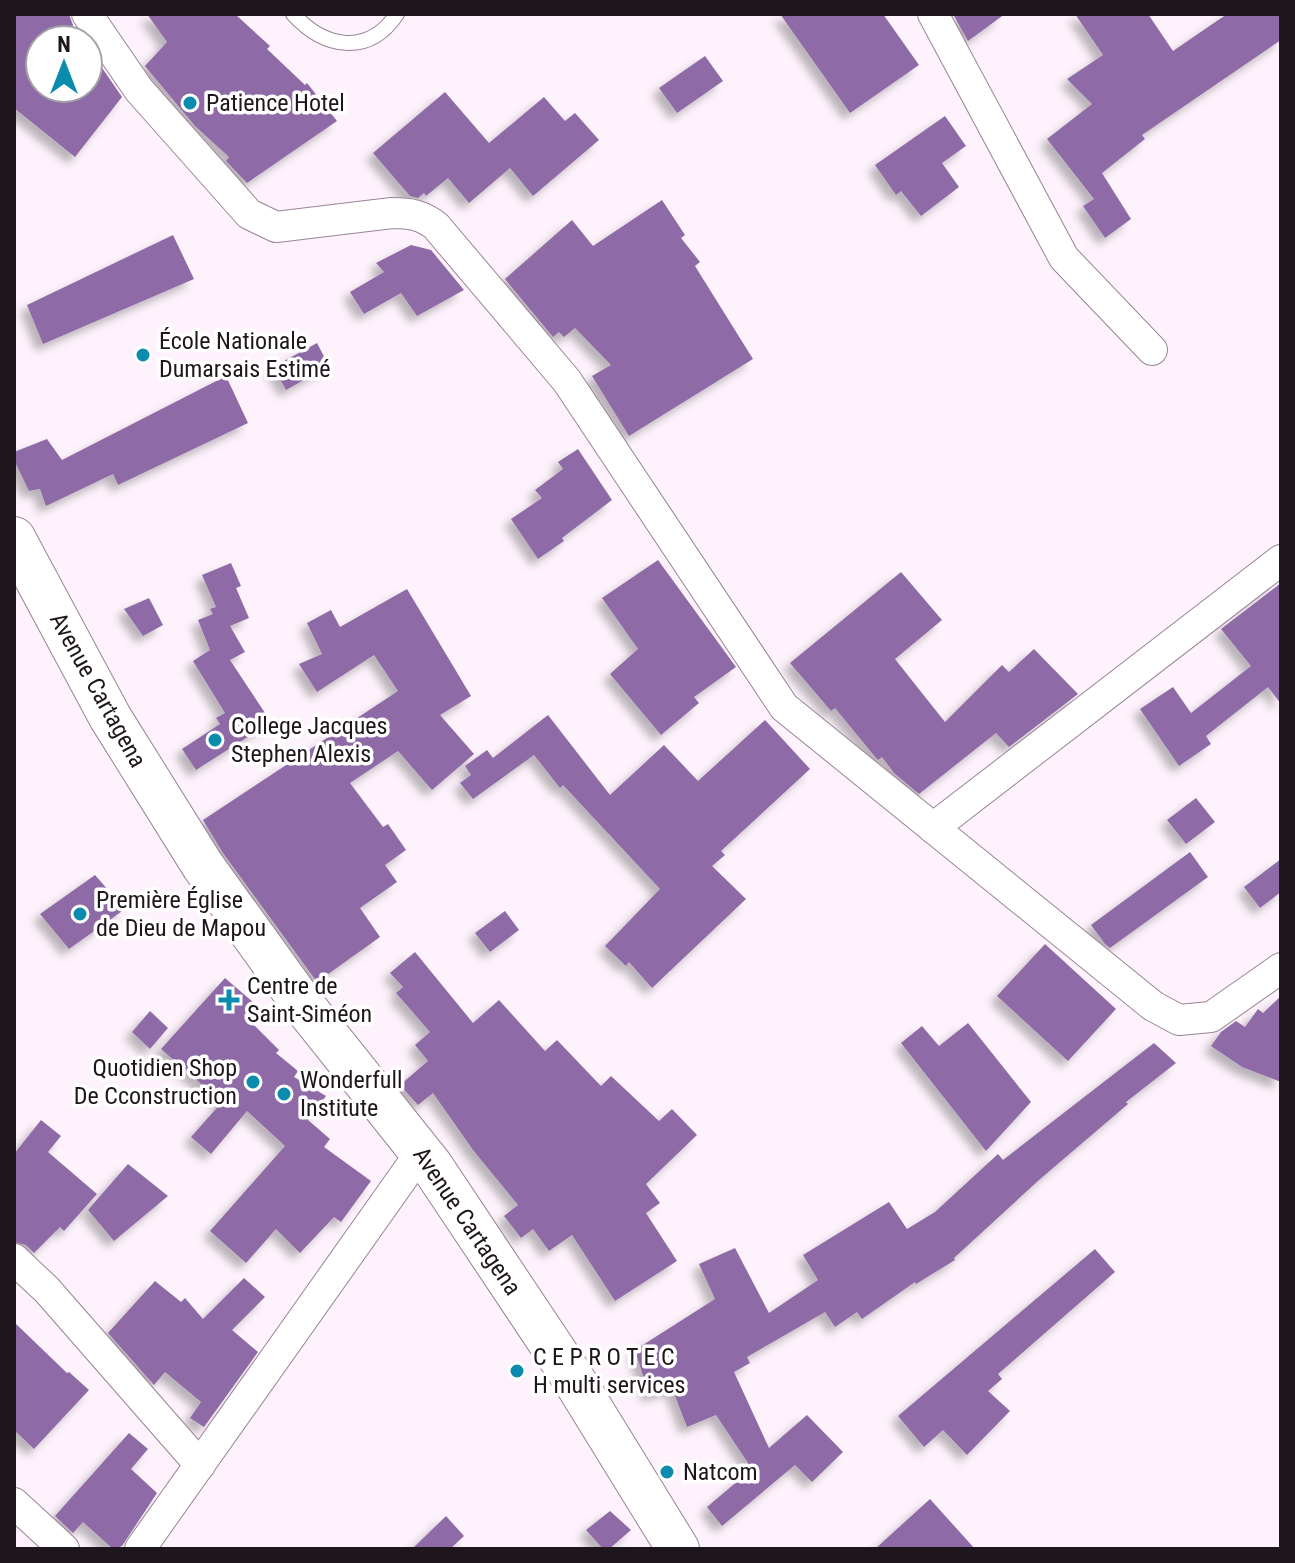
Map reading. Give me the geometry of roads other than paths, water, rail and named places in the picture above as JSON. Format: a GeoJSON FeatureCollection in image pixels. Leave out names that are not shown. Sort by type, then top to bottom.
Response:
{"type":"FeatureCollection","features":[{"type":"Feature","properties":{"kind":"street"},"geometry":{"type":"LineString","coordinates":[[87,14],[139,90],[249,214],[276,227],[410,213],[436,226],[567,381],[784,707],[1153,1006],[1179,1020],[1211,1017],[1281,968]]}},
{"type":"Feature","properties":{"kind":"street"},"geometry":{"type":"LineString","coordinates":[[933,14],[1064,258],[1152,350]]}},
{"type":"Feature","properties":{"kind":"street","name":"Avenue Cartagena"},"geometry":{"type":"LineString","coordinates":[[14,538],[110,717],[203,866],[301,1002],[421,1152],[569,1372],[678,1549]]}},
{"type":"Feature","properties":{"kind":"street"},"geometry":{"type":"LineString","coordinates":[[933,828],[1281,560]]}},
{"type":"Feature","properties":{"kind":"street"},"geometry":{"type":"LineString","coordinates":[[140,1549],[421,1152]]}},
{"type":"Feature","properties":{"kind":"street"},"geometry":{"type":"LineString","coordinates":[[14,1259],[47,1290],[200,1465]]}},
{"type":"Feature","properties":{"kind":"street"},"geometry":{"type":"LineString","coordinates":[[14,1503],[64,1549]]}},
{"type":"Feature","properties":{"kind":"lane"},"geometry":{"type":"LineString","coordinates":[[293,14],[310,31],[338,43],[368,39],[380,32],[397,14]]}},
{"type":"Feature","properties":{"kind":"place","name":"Patience Hotel"},"geometry":{"type":"Point","coordinates":[190,103]}},
{"type":"Feature","properties":{"kind":"place","name":"École Nationale Dumarsais Estimé"},"geometry":{"type":"Point","coordinates":[143,355]}},
{"type":"Feature","properties":{"kind":"place","name":"College Jacques Stephen Alexis"},"geometry":{"type":"Point","coordinates":[215,740]}},
{"type":"Feature","properties":{"kind":"place","name":"Première Église de Dieu de Mapou"},"geometry":{"type":"Point","coordinates":[80,914]}},
{"type":"Feature","properties":{"kind":"place","name":"Centre de Saint-Siméon"},"geometry":{"type":"Point","coordinates":[229,1000]}},
{"type":"Feature","properties":{"kind":"place","name":"Quotidien Shop De Cconstruction"},"geometry":{"type":"Point","coordinates":[253,1082]}},
{"type":"Feature","properties":{"kind":"place","name":"Wonderfull Institute"},"geometry":{"type":"Point","coordinates":[284,1094]}},
{"type":"Feature","properties":{"kind":"place","name":"C E P R O T E C H multi services"},"geometry":{"type":"Point","coordinates":[517,1371]}},
{"type":"Feature","properties":{"kind":"place","name":"Natcom"},"geometry":{"type":"Point","coordinates":[667,1472]}}]}
